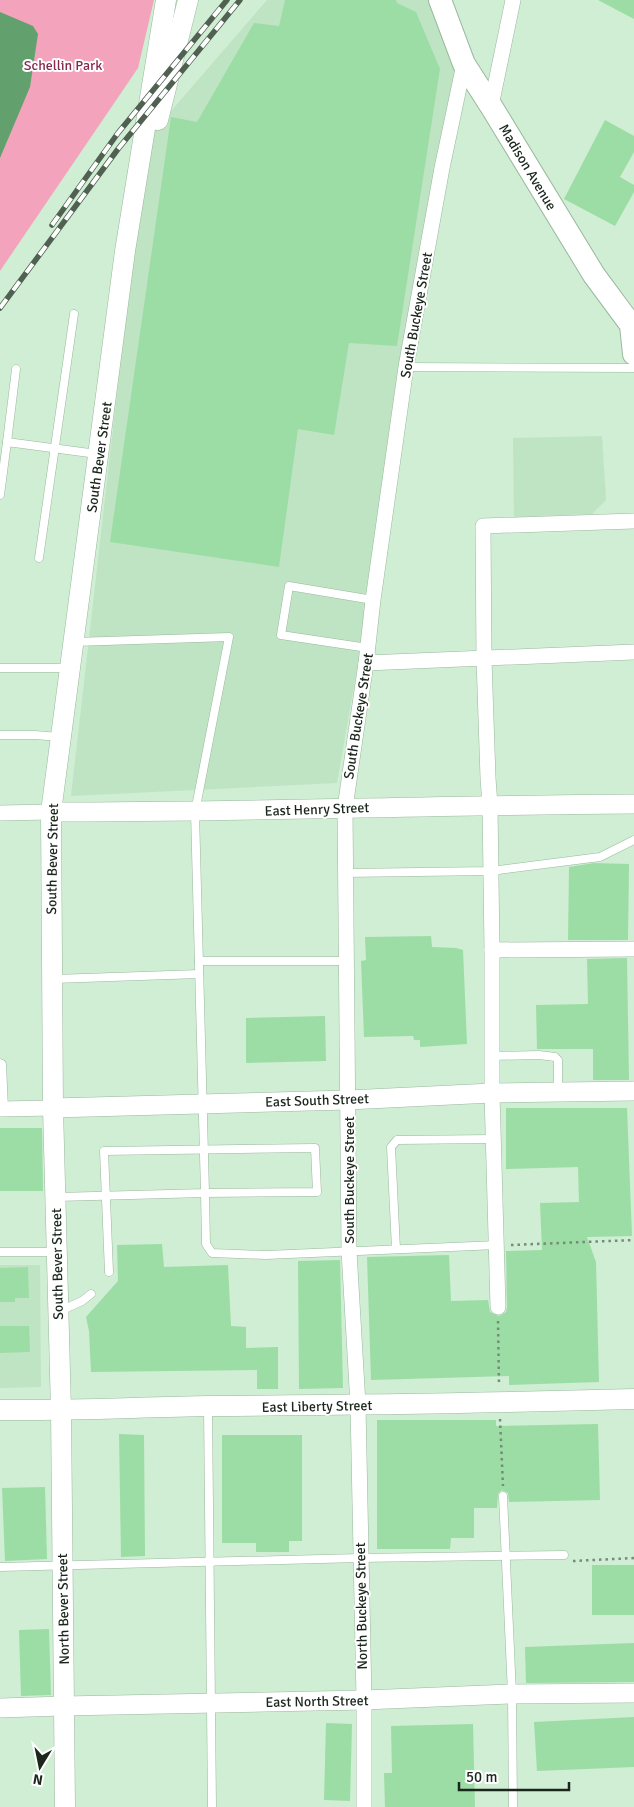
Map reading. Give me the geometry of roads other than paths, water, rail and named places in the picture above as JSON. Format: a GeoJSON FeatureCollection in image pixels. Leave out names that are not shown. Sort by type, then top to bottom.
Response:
{"type":"FeatureCollection","features":[{"type":"Feature","properties":{"kind":"main road","name":"South Bever Street"},"geometry":{"type":"LineString","coordinates":[[61,1411],[53,1108],[51,812],[125,251],[166,0]]}},
{"type":"Feature","properties":{"kind":"main road","name":"South Bever Street"},"geometry":{"type":"LineString","coordinates":[[125,251],[188,0]]}},
{"type":"Feature","properties":{"kind":"main road","name":"Madison Avenue"},"geometry":{"type":"LineString","coordinates":[[440,0],[464,64],[594,275],[633,322]]}},
{"type":"Feature","properties":{"kind":"main road"},"geometry":{"type":"LineString","coordinates":[[633,322],[634,354]]}},
{"type":"Feature","properties":{"kind":"main road","name":"East Liberty Street"},"geometry":{"type":"LineString","coordinates":[[0,1410],[61,1411],[208,1406],[500,1403],[634,1399]]}},
{"type":"Feature","properties":{"kind":"main road","name":"North Bever Street"},"geometry":{"type":"LineString","coordinates":[[61,1411],[65,1807]]}},
{"type":"Feature","properties":{"kind":"street"},"geometry":{"type":"LineString","coordinates":[[491,106],[513,0]]}},
{"type":"Feature","properties":{"kind":"street","name":"South Buckeye Street"},"geometry":{"type":"LineString","coordinates":[[358,1405],[349,1251],[345,808],[406,367],[442,168],[464,64]]}},
{"type":"Feature","properties":{"kind":"street"},"geometry":{"type":"LineString","coordinates":[[498,1307],[492,1093],[490,805],[484,659],[483,526],[634,521]]}},
{"type":"Feature","properties":{"kind":"street"},"geometry":{"type":"LineString","coordinates":[[366,663],[634,652]]}},
{"type":"Feature","properties":{"kind":"street","name":"East Henry Street"},"geometry":{"type":"LineString","coordinates":[[0,813],[195,812],[490,805],[634,804]]}},
{"type":"Feature","properties":{"kind":"street"},"geometry":{"type":"LineString","coordinates":[[492,950],[634,949]]}},
{"type":"Feature","properties":{"kind":"street","name":"East South Street"},"geometry":{"type":"LineString","coordinates":[[2,1109],[348,1100],[492,1093],[634,1091]]}},
{"type":"Feature","properties":{"kind":"street","name":"North Buckeye Street"},"geometry":{"type":"LineString","coordinates":[[358,1405],[364,1700],[364,1807]]}},
{"type":"Feature","properties":{"kind":"street","name":"East North Street"},"geometry":{"type":"LineString","coordinates":[[0,1708],[364,1700],[512,1694],[634,1693]]}},
{"type":"Feature","properties":{"kind":"lane"},"geometry":{"type":"LineString","coordinates":[[39,558],[74,314]]}},
{"type":"Feature","properties":{"kind":"lane"},"geometry":{"type":"LineString","coordinates":[[406,367],[634,368]]}},
{"type":"Feature","properties":{"kind":"lane"},"geometry":{"type":"LineString","coordinates":[[0,495],[16,369]]}},
{"type":"Feature","properties":{"kind":"lane"},"geometry":{"type":"LineString","coordinates":[[6,442],[99,454]]}},
{"type":"Feature","properties":{"kind":"lane"},"geometry":{"type":"LineString","coordinates":[[368,648],[282,635],[289,586],[373,600]]}},
{"type":"Feature","properties":{"kind":"lane"},"geometry":{"type":"LineString","coordinates":[[74,642],[229,637],[195,812],[204,1104],[206,1244],[212,1253],[266,1255],[497,1245]]}},
{"type":"Feature","properties":{"kind":"lane"},"geometry":{"type":"LineString","coordinates":[[0,668],[70,668]]}},
{"type":"Feature","properties":{"kind":"lane"},"geometry":{"type":"LineString","coordinates":[[0,735],[61,737]]}},
{"type":"Feature","properties":{"kind":"lane"},"geometry":{"type":"LineString","coordinates":[[345,873],[491,871],[600,857],[634,840]]}},
{"type":"Feature","properties":{"kind":"lane"},"geometry":{"type":"LineString","coordinates":[[199,961],[346,961]]}},
{"type":"Feature","properties":{"kind":"lane"},"geometry":{"type":"LineString","coordinates":[[52,979],[199,974]]}},
{"type":"Feature","properties":{"kind":"lane"},"geometry":{"type":"LineString","coordinates":[[492,1056],[539,1055],[556,1057],[558,1060],[558,1092]]}},
{"type":"Feature","properties":{"kind":"lane"},"geometry":{"type":"LineString","coordinates":[[0,1063],[2,1064],[2,1109]]}},
{"type":"Feature","properties":{"kind":"lane"},"geometry":{"type":"LineString","coordinates":[[396,1249],[390,1147],[397,1140],[493,1139]]}},
{"type":"Feature","properties":{"kind":"lane"},"geometry":{"type":"LineString","coordinates":[[56,1197],[105,1196],[205,1193],[317,1192],[315,1148],[104,1151],[105,1196],[109,1272]]}},
{"type":"Feature","properties":{"kind":"lane"},"geometry":{"type":"LineString","coordinates":[[0,1252],[57,1252]]}},
{"type":"Feature","properties":{"kind":"lane"},"geometry":{"type":"LineString","coordinates":[[58,1312],[82,1302],[91,1294]]}},
{"type":"Feature","properties":{"kind":"lane"},"geometry":{"type":"LineString","coordinates":[[208,1406],[212,1807]]}},
{"type":"Feature","properties":{"kind":"lane"},"geometry":{"type":"LineString","coordinates":[[503,1496],[512,1694],[513,1807]]}},
{"type":"Feature","properties":{"kind":"lane"},"geometry":{"type":"LineString","coordinates":[[0,1567],[506,1554],[564,1555]]}},
{"type":"Feature","properties":{"kind":"railway"},"geometry":{"type":"LineString","coordinates":[[52,225],[118,133],[227,0]]}},
{"type":"Feature","properties":{"kind":"railway"},"geometry":{"type":"LineString","coordinates":[[0,308],[118,149],[240,0]]}},
{"type":"Feature","properties":{"kind":"park label","name":"Schellin Park"},"geometry":{"type":"Point","coordinates":[63,65]}}]}
